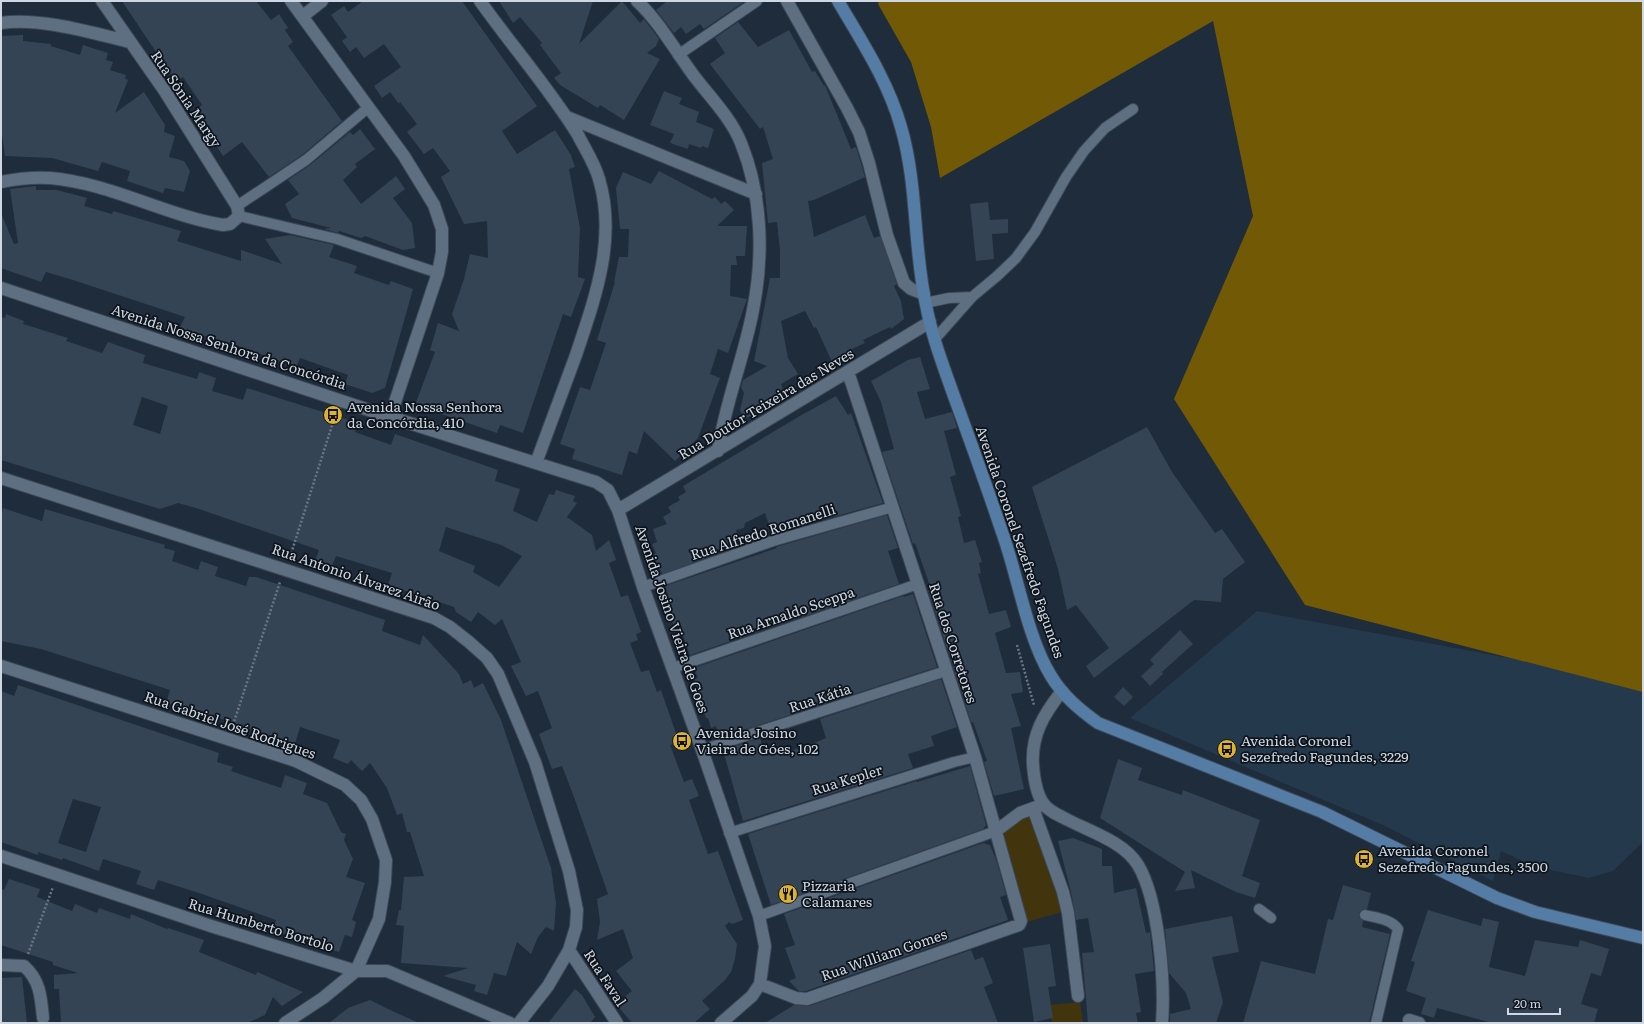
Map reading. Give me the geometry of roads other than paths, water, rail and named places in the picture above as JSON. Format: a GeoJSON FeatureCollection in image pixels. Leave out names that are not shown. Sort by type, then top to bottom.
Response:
{"type":"FeatureCollection","features":[{"type":"Feature","properties":{"kind":"main road","name":"Avenida Coronel Sezefredo Fagundes"},"geometry":{"type":"LineString","coordinates":[[838,1],[885,83],[901,127],[912,177],[924,299],[934,340],[1003,533],[1039,650],[1051,676],[1062,691],[1078,708],[1098,723],[1322,812],[1498,898],[1535,912],[1643,938]]}},
{"type":"Feature","properties":{"kind":"street","name":"Rua Sônia Margy"},"geometry":{"type":"LineString","coordinates":[[102,1],[187,125],[238,211]]}},
{"type":"Feature","properties":{"kind":"street"},"geometry":{"type":"LineString","coordinates":[[291,1],[370,107],[404,156],[434,204],[442,229],[442,252],[438,273],[390,417]]}},
{"type":"Feature","properties":{"kind":"street"},"geometry":{"type":"LineString","coordinates":[[303,16],[322,1]]}},
{"type":"Feature","properties":{"kind":"street"},"geometry":{"type":"LineString","coordinates":[[480,1],[566,117],[585,147],[599,178],[605,209],[606,237],[601,276],[584,330],[536,463]]}},
{"type":"Feature","properties":{"kind":"street"},"geometry":{"type":"LineString","coordinates":[[637,1],[724,114],[741,142],[756,194],[760,226],[758,274],[754,309],[722,425],[718,451]]}},
{"type":"Feature","properties":{"kind":"street"},"geometry":{"type":"LineString","coordinates":[[787,1],[848,108],[860,132],[869,162],[877,201],[904,284],[924,299]]}},
{"type":"Feature","properties":{"kind":"street"},"geometry":{"type":"LineString","coordinates":[[1,23],[11,21],[39,23],[96,33],[130,42]]}},
{"type":"Feature","properties":{"kind":"street"},"geometry":{"type":"LineString","coordinates":[[566,117],[756,194]]}},
{"type":"Feature","properties":{"kind":"street"},"geometry":{"type":"LineString","coordinates":[[1,182],[15,179],[50,178],[88,185],[180,214],[223,225],[230,224],[238,211]]}},
{"type":"Feature","properties":{"kind":"street","name":"Avenida Nossa Senhora da Concórdia"},"geometry":{"type":"LineString","coordinates":[[1,288],[390,417],[596,482],[608,490],[618,510]]}},
{"type":"Feature","properties":{"kind":"street","name":"Rua Doutor Teixeira das Neves"},"geometry":{"type":"LineString","coordinates":[[618,510],[930,322]]}},
{"type":"Feature","properties":{"kind":"street","name":"Rua dos Corretores"},"geometry":{"type":"LineString","coordinates":[[848,372],[975,757],[1022,917],[1019,925]]}},
{"type":"Feature","properties":{"kind":"street","name":"Rua Antonio Álvarez Airão"},"geometry":{"type":"LineString","coordinates":[[1,478],[284,568],[434,618],[450,627],[487,658],[498,674],[535,762],[569,871],[577,910],[576,927],[569,950],[548,986],[519,1023]]}},
{"type":"Feature","properties":{"kind":"street","name":"Avenida Josino Vieira de Goes"},"geometry":{"type":"LineString","coordinates":[[618,510],[643,587],[702,750],[759,916],[765,946],[760,984]]}},
{"type":"Feature","properties":{"kind":"street","name":"Rua Gabriel José Rodrigues"},"geometry":{"type":"LineString","coordinates":[[1,666],[230,739],[296,762],[345,785],[360,800],[372,819],[381,839],[386,860],[385,882],[379,919],[356,971]]}},
{"type":"Feature","properties":{"kind":"street"},"geometry":{"type":"LineString","coordinates":[[1062,691],[1040,723],[1032,755],[1035,782],[1039,796],[1038,806],[1068,913],[1078,996]]}},
{"type":"Feature","properties":{"kind":"street"},"geometry":{"type":"LineString","coordinates":[[996,830],[1009,820],[1038,806],[1059,815],[1123,849],[1138,866],[1148,891],[1155,920],[1162,972],[1162,1023]]}},
{"type":"Feature","properties":{"kind":"street","name":"Rua Humberto Bortolo"},"geometry":{"type":"LineString","coordinates":[[1,856],[58,876],[356,971],[387,971],[510,1023]]}},
{"type":"Feature","properties":{"kind":"street","name":"Rua William Gomes"},"geometry":{"type":"LineString","coordinates":[[760,984],[796,998],[806,999],[1019,925]]}},
{"type":"Feature","properties":{"kind":"street","name":"Rua Faval"},"geometry":{"type":"LineString","coordinates":[[569,950],[616,1023]]}},
{"type":"Feature","properties":{"kind":"street"},"geometry":{"type":"LineString","coordinates":[[1,965],[24,966],[32,973],[37,982],[43,1018]]}},
{"type":"Feature","properties":{"kind":"street"},"geometry":{"type":"LineString","coordinates":[[285,1023],[323,998],[356,971]]}},
{"type":"Feature","properties":{"kind":"street"},"geometry":{"type":"LineString","coordinates":[[721,1023],[752,996],[760,984]]}},
{"type":"Feature","properties":{"kind":"lane"},"geometry":{"type":"LineString","coordinates":[[678,54],[757,1]]}},
{"type":"Feature","properties":{"kind":"lane"},"geometry":{"type":"LineString","coordinates":[[238,211],[306,160],[370,107]]}},
{"type":"Feature","properties":{"kind":"lane"},"geometry":{"type":"LineString","coordinates":[[934,340],[972,297],[996,278],[1016,258],[1035,232],[1066,177],[1084,151],[1105,128],[1133,109]]}},
{"type":"Feature","properties":{"kind":"lane"},"geometry":{"type":"LineString","coordinates":[[238,211],[337,239],[438,273]]}},
{"type":"Feature","properties":{"kind":"lane"},"geometry":{"type":"LineString","coordinates":[[924,299],[972,297]]}},
{"type":"Feature","properties":{"kind":"lane","name":"Rua Alfredo Romanelli"},"geometry":{"type":"LineString","coordinates":[[643,587],[773,541],[893,507]]}},
{"type":"Feature","properties":{"kind":"lane","name":"Rua Arnaldo Sceppa"},"geometry":{"type":"LineString","coordinates":[[673,668],[918,584]]}},
{"type":"Feature","properties":{"kind":"lane","name":"Rua Kátia"},"geometry":{"type":"LineString","coordinates":[[702,750],[946,671]]}},
{"type":"Feature","properties":{"kind":"lane","name":"Rua Kepler"},"geometry":{"type":"LineString","coordinates":[[730,833],[954,762],[975,757]]}},
{"type":"Feature","properties":{"kind":"lane"},"geometry":{"type":"LineString","coordinates":[[759,916],[996,830]]}},
{"type":"Feature","properties":{"kind":"lane"},"geometry":{"type":"LineString","coordinates":[[1259,909],[1271,918]]}},
{"type":"Feature","properties":{"kind":"lane"},"geometry":{"type":"LineString","coordinates":[[1365,915],[1390,921],[1395,924],[1398,929],[1376,1023]]}},
{"type":"Feature","properties":{"kind":"place","name":"Avenida Nossa Senhora da Concórdia, 410"},"geometry":{"type":"Point","coordinates":[333,415]}},
{"type":"Feature","properties":{"kind":"place","name":"Avenida Josino Vieira de Góes, 102"},"geometry":{"type":"Point","coordinates":[682,741]}},
{"type":"Feature","properties":{"kind":"place","name":"Avenida Coronel Sezefredo Fagundes, 3229"},"geometry":{"type":"Point","coordinates":[1227,749]}},
{"type":"Feature","properties":{"kind":"place","name":"Avenida Coronel Sezefredo Fagundes, 3500"},"geometry":{"type":"Point","coordinates":[1364,859]}},
{"type":"Feature","properties":{"kind":"place","name":"Pizzaria Calamares"},"geometry":{"type":"Point","coordinates":[788,894]}}]}
